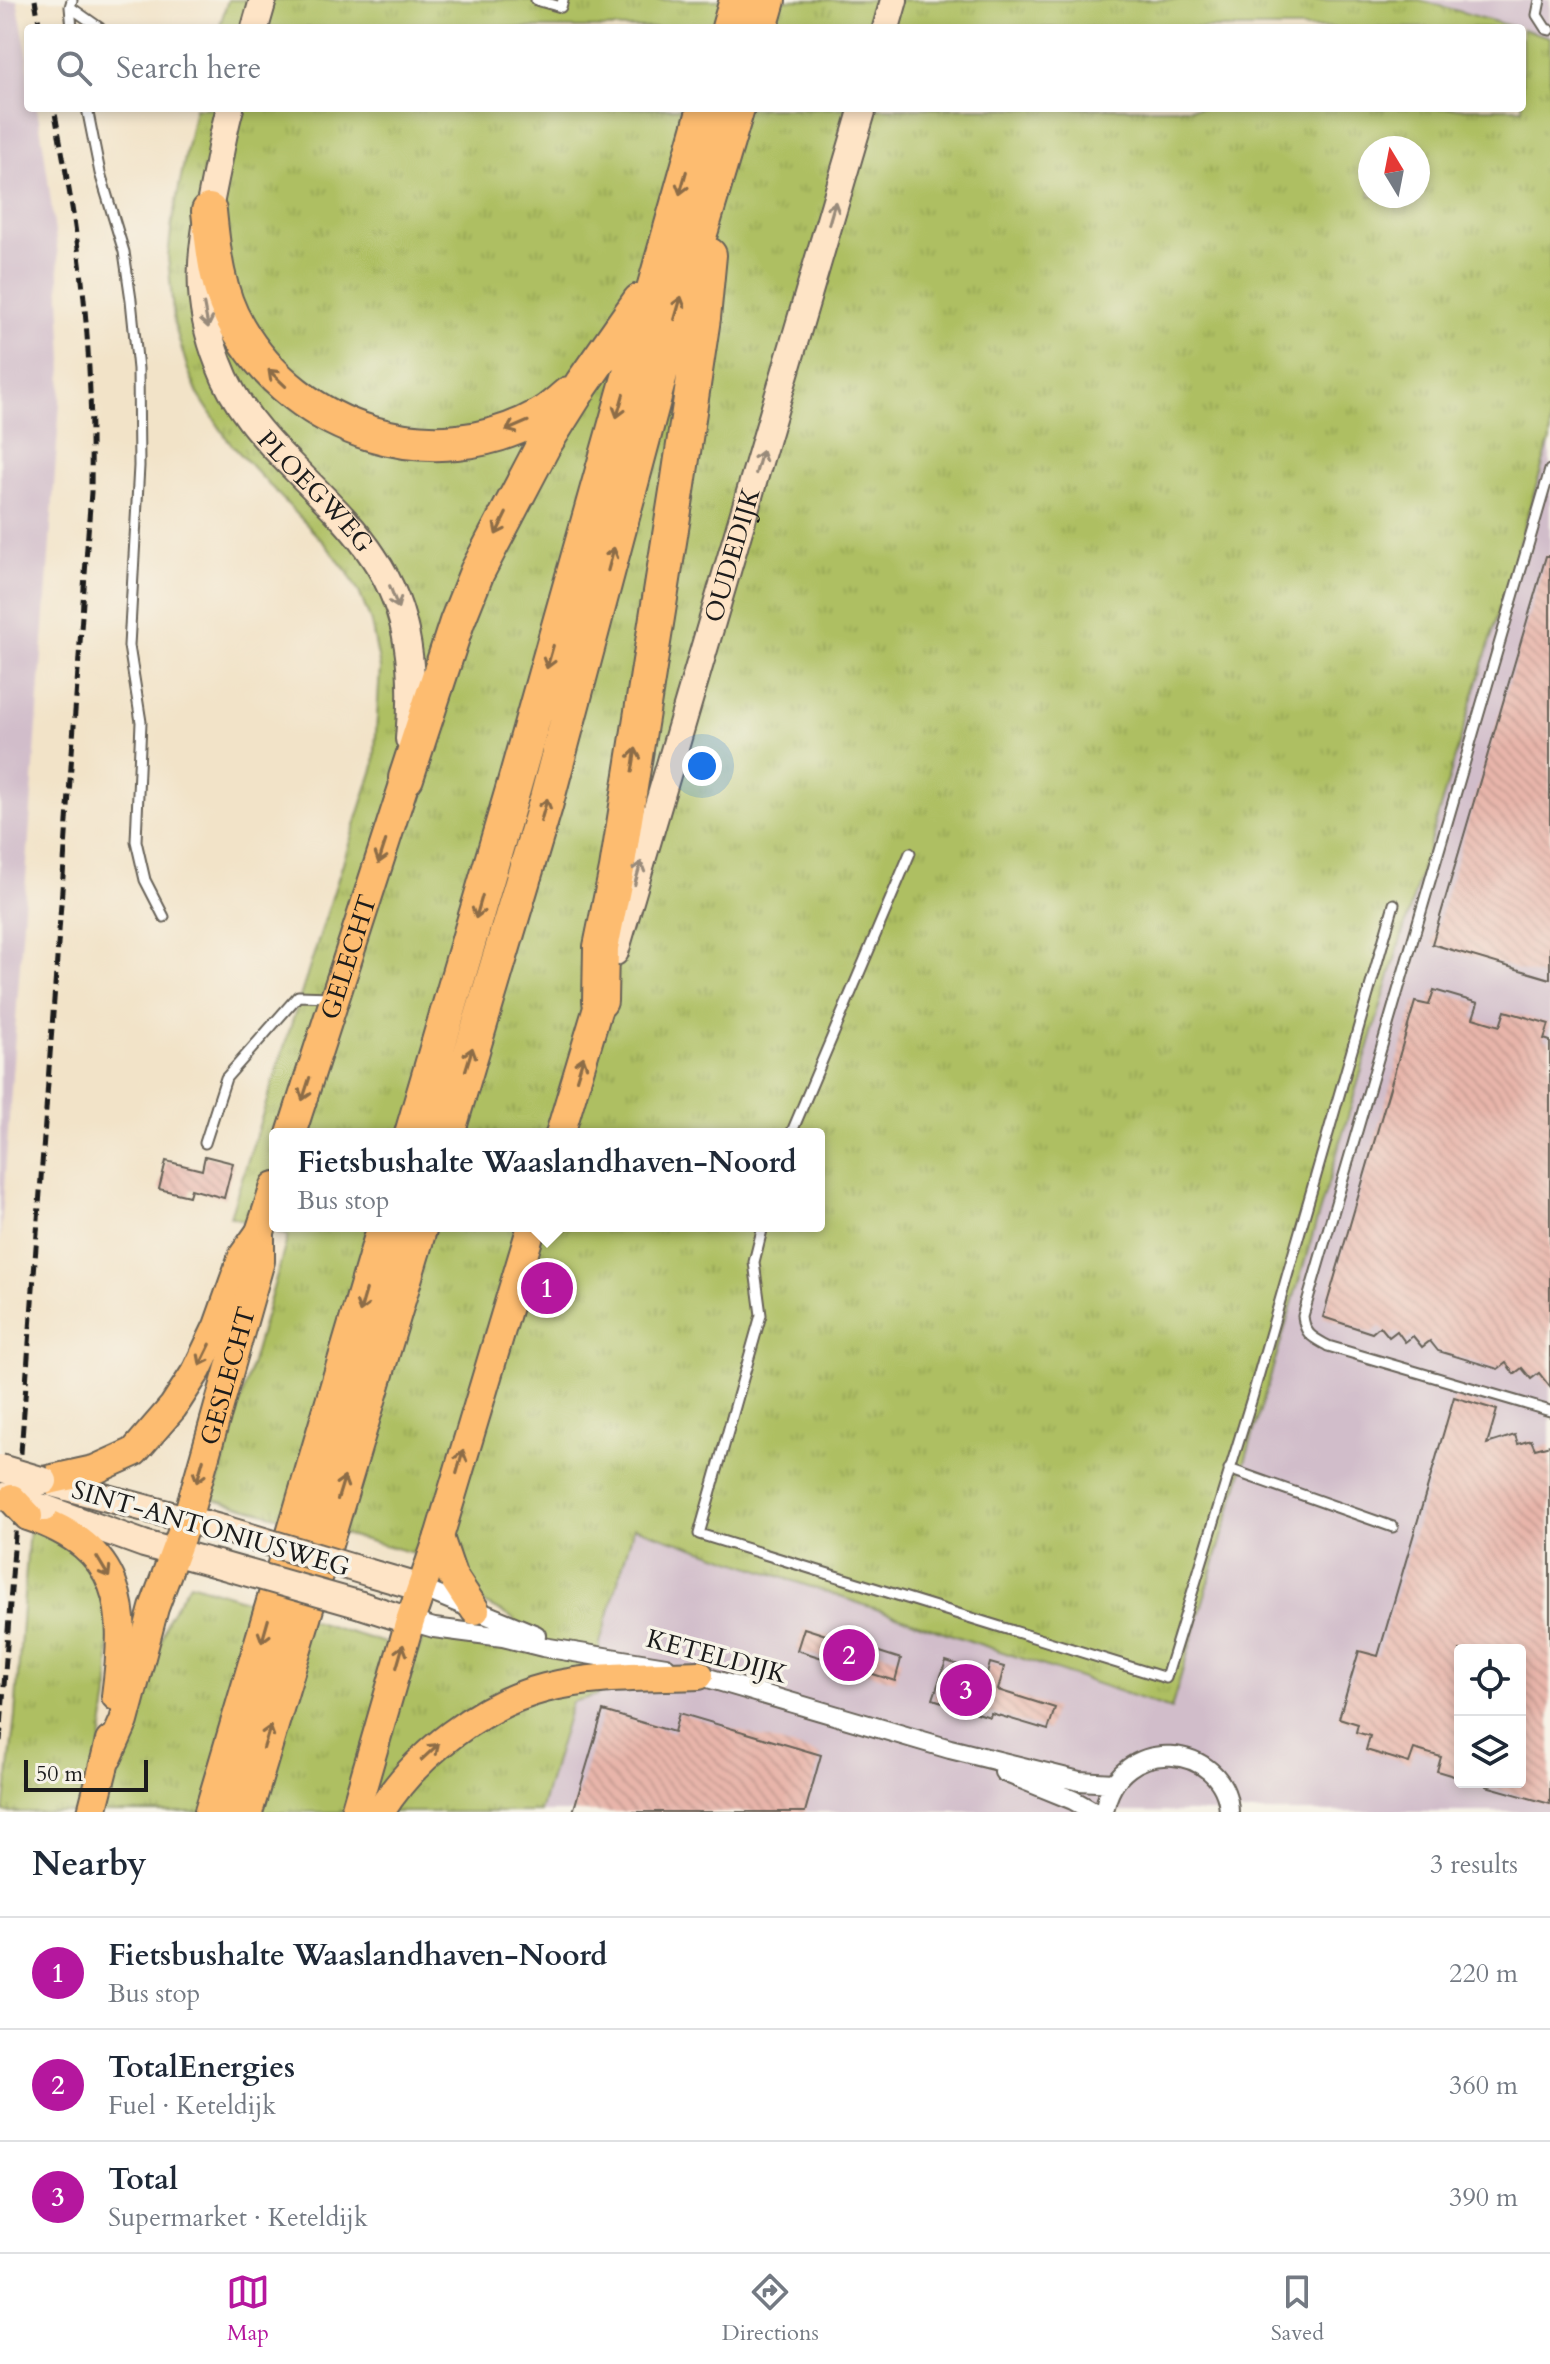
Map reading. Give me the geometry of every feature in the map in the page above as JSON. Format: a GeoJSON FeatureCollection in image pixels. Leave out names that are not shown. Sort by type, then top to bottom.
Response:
{"type":"FeatureCollection","features":[{"type":"Feature","properties":{"kind":"highway"},"geometry":{"type":"LineString","coordinates":[[730,24],[737,0]]}},
{"type":"Feature","properties":{"kind":"highway"},"geometry":{"type":"LineString","coordinates":[[761,24],[768,0]]}},
{"type":"Feature","properties":{"kind":"highway"},"geometry":{"type":"LineString","coordinates":[[414,1128],[512,793],[704,112]]}},
{"type":"Feature","properties":{"kind":"highway"},"geometry":{"type":"LineString","coordinates":[[449,1128],[545,806],[676,314],[736,112]]}},
{"type":"Feature","properties":{"kind":"highway"},"geometry":{"type":"LineString","coordinates":[[600,1001],[601,947],[617,869],[678,485],[703,318],[716,179]]}},
{"type":"Feature","properties":{"kind":"highway"},"geometry":{"type":"LineString","coordinates":[[209,211],[221,286],[237,326],[264,365],[284,385],[343,425],[412,443],[459,442],[505,431],[541,416],[582,384]]}},
{"type":"Feature","properties":{"kind":"highway"},"geometry":{"type":"LineString","coordinates":[[406,778],[457,622],[477,572],[524,481],[582,384],[656,277]]}},
{"type":"Feature","properties":{"kind":"highway"},"geometry":{"type":"LineString","coordinates":[[212,1812],[383,1232]]}},
{"type":"Feature","properties":{"kind":"highway"},"geometry":{"type":"LineString","coordinates":[[245,1812],[418,1232]]}},
{"type":"Feature","properties":{"kind":"main road","name":"GELECHT"},"geometry":{"type":"LineString","coordinates":[[293,1128],[406,778]]}},
{"type":"Feature","properties":{"kind":"main road"},"geometry":{"type":"LineString","coordinates":[[562,1128],[600,1001]]}},
{"type":"Feature","properties":{"kind":"main road"},"geometry":{"type":"LineString","coordinates":[[6,1497],[28,1516],[94,1470],[134,1452],[152,1433],[197,1370],[218,1326],[243,1256],[260,1232],[269,1204]]}},
{"type":"Feature","properties":{"kind":"main road","name":"GESLECHT"},"geometry":{"type":"LineString","coordinates":[[108,1757],[124,1721],[154,1608],[187,1519],[260,1261],[260,1232]]}},
{"type":"Feature","properties":{"kind":"main road"},"geometry":{"type":"LineString","coordinates":[[355,1812],[410,1621],[439,1537],[530,1232]]}},
{"type":"Feature","properties":{"kind":"main road"},"geometry":{"type":"LineString","coordinates":[[43,1503],[93,1551],[106,1569],[117,1596],[122,1627],[108,1757],[92,1812]]}},
{"type":"Feature","properties":{"kind":"main road"},"geometry":{"type":"LineString","coordinates":[[439,1537],[452,1575],[475,1610]]}},
{"type":"Feature","properties":{"kind":"main road"},"geometry":{"type":"LineString","coordinates":[[380,1812],[393,1791],[440,1743],[512,1700],[581,1681],[699,1675]]}},
{"type":"Feature","properties":{"kind":"street"},"geometry":{"type":"LineString","coordinates":[[256,24],[263,0]]}},
{"type":"Feature","properties":{"kind":"street"},"geometry":{"type":"LineString","coordinates":[[887,24],[894,0]]}},
{"type":"Feature","properties":{"kind":"street"},"geometry":{"type":"LineString","coordinates":[[209,211],[229,112]]}},
{"type":"Feature","properties":{"kind":"street","name":"OUDEDIJK"},"geometry":{"type":"LineString","coordinates":[[600,1001],[862,112]]}},
{"type":"Feature","properties":{"kind":"street","name":"PLOEGWEG"},"geometry":{"type":"LineString","coordinates":[[209,211],[200,263],[202,298],[212,343],[227,383],[262,434],[349,525],[375,558],[402,617],[412,670],[406,778]]}},
{"type":"Feature","properties":{"kind":"street","name":"SINT-ANTONIUSWEG"},"geometry":{"type":"LineString","coordinates":[[0,1468],[43,1503],[175,1553],[410,1621]]}},
{"type":"Feature","properties":{"kind":"street","name":"SINT-ANTONIUSWEG"},"geometry":{"type":"LineString","coordinates":[[43,1503],[187,1519],[422,1588]]}},
{"type":"Feature","properties":{"kind":"street","name":"KETELDIJK"},"geometry":{"type":"LineString","coordinates":[[422,1588],[539,1636],[608,1657]]}},
{"type":"Feature","properties":{"kind":"street","name":"KETELDIJK"},"geometry":{"type":"LineString","coordinates":[[410,1621],[434,1628],[699,1675],[950,1749],[1079,1781],[1114,1783]]}},
{"type":"Feature","properties":{"kind":"street","name":"KETELDIJK"},"geometry":{"type":"LineString","coordinates":[[950,1749],[1073,1800],[1094,1812]]}},
{"type":"Feature","properties":{"kind":"street"},"geometry":{"type":"LineString","coordinates":[[1104,1812],[1114,1783],[1128,1767],[1147,1757],[1169,1754],[1190,1759],[1208,1770],[1221,1786],[1229,1812]]}},
{"type":"Feature","properties":{"kind":"lane"},"geometry":{"type":"LineString","coordinates":[[536,0],[561,7],[563,0]]}},
{"type":"Feature","properties":{"kind":"lane"},"geometry":{"type":"LineString","coordinates":[[1540,0],[1537,15],[1550,30]]}},
{"type":"Feature","properties":{"kind":"lane"},"geometry":{"type":"LineString","coordinates":[[71,3],[72,24]]}},
{"type":"Feature","properties":{"kind":"lane"},"geometry":{"type":"LineString","coordinates":[[71,3],[95,24]]}},
{"type":"Feature","properties":{"kind":"lane"},"geometry":{"type":"LineString","coordinates":[[88,112],[100,173],[124,252],[138,369],[139,466],[129,646],[141,722],[136,841],[145,880],[164,917]]}},
{"type":"Feature","properties":{"kind":"lane"},"geometry":{"type":"LineString","coordinates":[[1550,470],[1303,1316],[1304,1328],[1328,1346],[1550,1411]]}},
{"type":"Feature","properties":{"kind":"lane"},"geometry":{"type":"LineString","coordinates":[[794,1128],[910,853]]}},
{"type":"Feature","properties":{"kind":"lane"},"geometry":{"type":"LineString","coordinates":[[762,1232],[754,1262],[761,1315],[699,1534],[1166,1678],[1203,1563],[1207,1538],[1394,904]]}},
{"type":"Feature","properties":{"kind":"lane"},"geometry":{"type":"LineString","coordinates":[[205,1143],[226,1078],[298,996],[335,997]]}},
{"type":"Feature","properties":{"kind":"lane"},"geometry":{"type":"LineString","coordinates":[[1229,1469],[1393,1527]]}},
{"type":"Feature","properties":{"kind":"shaded area"},"geometry":{"type":"Polygon","coordinates":[[[0,0],[17,0],[24,37],[24,112],[38,112],[58,255],[63,360],[0,1244],[0,0]]]}},
{"type":"Feature","properties":{"kind":"shaded area"},"geometry":{"type":"Polygon","coordinates":[[[1420,0],[1550,0],[1550,37],[1526,29],[1526,24],[1507,24],[1420,0]]]}},
{"type":"Feature","properties":{"kind":"shaded area"},"geometry":{"type":"Polygon","coordinates":[[[1550,440],[1550,1812],[540,1812],[573,1701],[598,1695],[600,1643],[633,1527],[1171,1708],[1550,440]]]}},
{"type":"Feature","properties":{"kind":"green space"},"geometry":{"type":"Polygon","coordinates":[[[228,0],[1420,0],[1503,24],[220,24],[228,0]]]}},
{"type":"Feature","properties":{"kind":"green space"},"geometry":{"type":"Polygon","coordinates":[[[1526,30],[1550,37],[1550,440],[1171,1709],[634,1527],[600,1643],[598,1695],[572,1702],[540,1812],[4,1812],[15,1715],[29,1528],[70,1543],[109,1598],[109,1689],[99,1756],[124,1763],[168,1618],[190,1583],[417,1653],[424,1635],[507,1647],[514,1619],[480,1601],[462,1566],[213,1499],[288,1236],[276,1232],[825,1232],[825,1128],[269,1128],[269,1229],[230,1216],[374,766],[380,668],[371,622],[348,573],[325,544],[229,442],[198,394],[174,323],[168,257],[194,112],[1526,112],[1526,30]]]}},
{"type":"Feature","properties":{"kind":"building"},"geometry":{"type":"Polygon","coordinates":[[[1546,556],[1550,556],[1550,979],[1432,944],[1546,556]]]}},
{"type":"Feature","properties":{"kind":"building"},"geometry":{"type":"Polygon","coordinates":[[[1434,990],[1478,1003],[1473,1018],[1500,1026],[1505,1011],[1549,1024],[1544,1039],[1550,1041],[1550,1387],[1539,1373],[1531,1379],[1522,1368],[1514,1374],[1506,1363],[1498,1369],[1438,1351],[1430,1341],[1422,1347],[1413,1336],[1405,1342],[1397,1331],[1389,1337],[1380,1326],[1372,1333],[1323,1317],[1415,1002],[1429,1005],[1434,990]]]}},
{"type":"Feature","properties":{"kind":"building"},"geometry":{"type":"Polygon","coordinates":[[[205,1156],[233,1163],[224,1198],[191,1189],[189,1196],[159,1189],[166,1161],[202,1170],[205,1156]]]}},
{"type":"Feature","properties":{"kind":"building"},"geometry":{"type":"Polygon","coordinates":[[[1454,1397],[1497,1410],[1487,1444],[1515,1435],[1518,1444],[1531,1440],[1535,1449],[1550,1445],[1550,1804],[1493,1788],[1526,1788],[1526,1644],[1454,1644],[1454,1776],[1437,1771],[1441,1757],[1414,1749],[1409,1763],[1366,1750],[1370,1736],[1356,1732],[1358,1724],[1339,1718],[1359,1651],[1378,1656],[1454,1397]]]}},
{"type":"Feature","properties":{"kind":"building"},"geometry":{"type":"Polygon","coordinates":[[[804,1628],[901,1659],[895,1681],[797,1650],[804,1628]]]}},
{"type":"Feature","properties":{"kind":"building"},"geometry":{"type":"Polygon","coordinates":[[[946,1661],[987,1674],[990,1663],[1004,1667],[998,1690],[1055,1708],[1048,1730],[991,1713],[990,1717],[933,1699],[946,1661]]]}},
{"type":"Feature","properties":{"kind":"building"},"geometry":{"type":"Polygon","coordinates":[[[603,1711],[674,1732],[679,1713],[821,1755],[805,1812],[573,1812],[603,1711]]]}},
{"type":"Feature","properties":{"kind":"railway"},"geometry":{"type":"LineString","coordinates":[[35,0],[39,24]]}},
{"type":"Feature","properties":{"kind":"railway"},"geometry":{"type":"LineString","coordinates":[[0,1741],[91,492],[90,398],[84,303],[75,224],[55,112]]}},
{"type":"Feature","properties":{"kind":"place","name":"Fietsbushalte Waaslandhaven-Noord"},"geometry":{"type":"Point","coordinates":[547,1288]}},
{"type":"Feature","properties":{"kind":"place","name":"TotalEnergies"},"geometry":{"type":"Point","coordinates":[849,1655]}},
{"type":"Feature","properties":{"kind":"place","name":"Total"},"geometry":{"type":"Point","coordinates":[966,1690]}}]}
